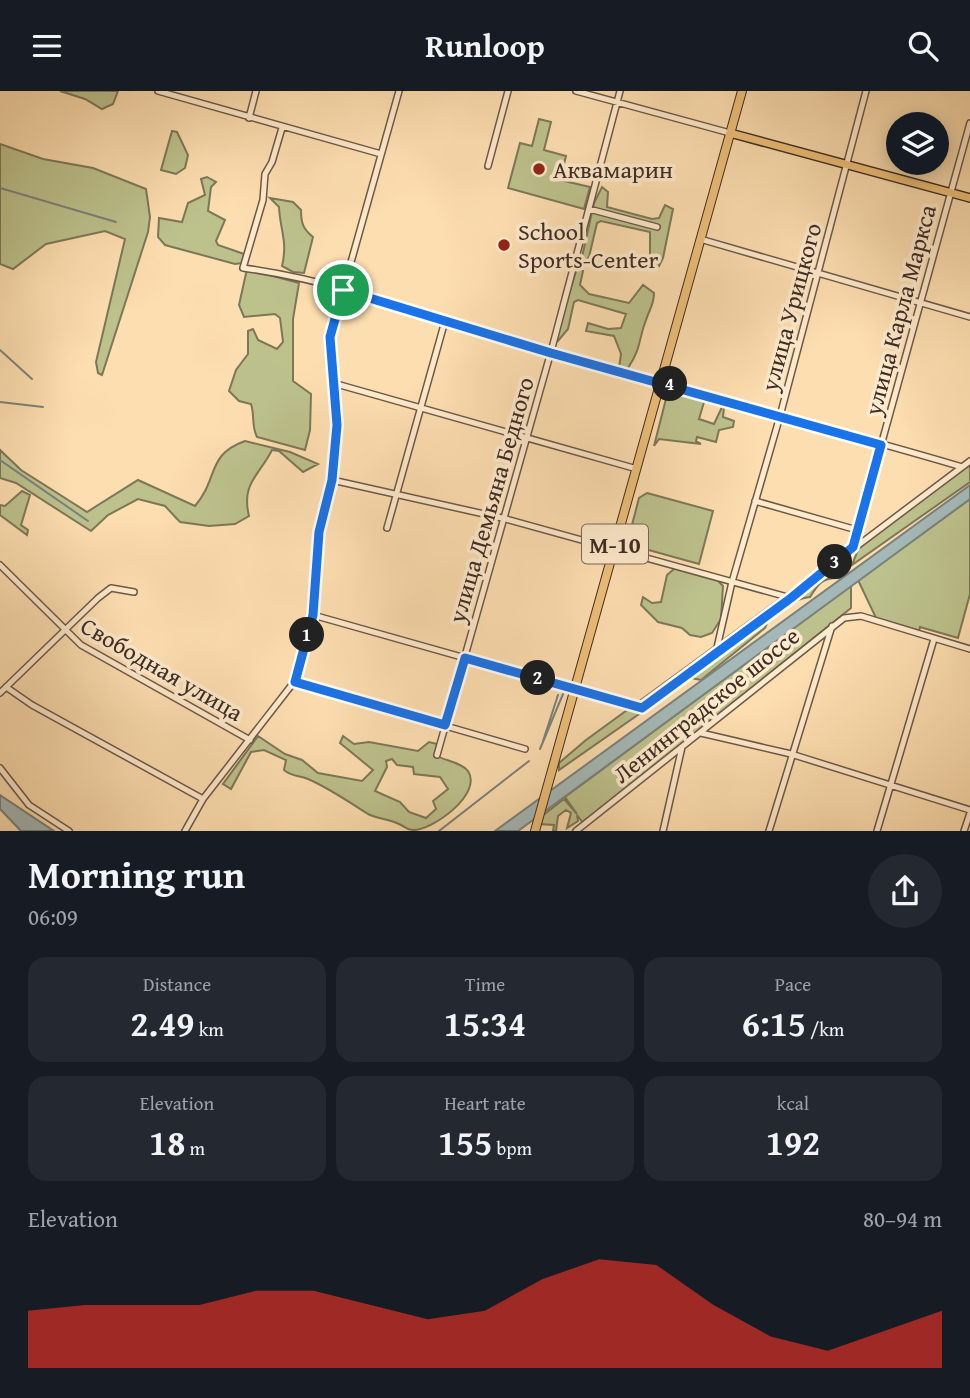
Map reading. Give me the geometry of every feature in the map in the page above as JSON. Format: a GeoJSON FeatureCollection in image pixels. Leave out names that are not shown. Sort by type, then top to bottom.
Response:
{"type":"FeatureCollection","features":[{"type":"Feature","properties":{"kind":"highway","name":"М-10"},"geometry":{"type":"LineString","coordinates":[[534,831],[662,382],[741,91]]}},
{"type":"Feature","properties":{"kind":"main road"},"geometry":{"type":"LineString","coordinates":[[730,133],[970,198]]}},
{"type":"Feature","properties":{"kind":"street"},"geometry":{"type":"LineString","coordinates":[[158,91],[181,94],[282,128],[381,154]]}},
{"type":"Feature","properties":{"kind":"street"},"geometry":{"type":"LineString","coordinates":[[249,118],[256,91]]}},
{"type":"Feature","properties":{"kind":"street"},"geometry":{"type":"LineString","coordinates":[[185,831],[203,799],[295,682],[313,615],[319,532],[332,480],[337,425],[330,337],[399,91]]}},
{"type":"Feature","properties":{"kind":"street"},"geometry":{"type":"LineString","coordinates":[[488,166],[508,91]]}},
{"type":"Feature","properties":{"kind":"street"},"geometry":{"type":"LineString","coordinates":[[576,91],[730,133]]}},
{"type":"Feature","properties":{"kind":"street","name":"улица Демьяна Бедного"},"geometry":{"type":"LineString","coordinates":[[437,755],[502,518],[551,353],[620,91]]}},
{"type":"Feature","properties":{"kind":"street","name":"улица Урицкого"},"geometry":{"type":"LineString","coordinates":[[716,653],[732,582],[780,416],[866,91]]}},
{"type":"Feature","properties":{"kind":"street","name":"улица Карла Маркса"},"geometry":{"type":"LineString","coordinates":[[853,547],[970,123]]}},
{"type":"Feature","properties":{"kind":"street"},"geometry":{"type":"LineString","coordinates":[[282,128],[272,162],[265,174],[263,200],[243,268],[276,273],[343,290],[551,353],[962,467]]}},
{"type":"Feature","properties":{"kind":"street"},"geometry":{"type":"LineString","coordinates":[[589,209],[657,227]]}},
{"type":"Feature","properties":{"kind":"street"},"geometry":{"type":"LineString","coordinates":[[700,239],[970,317]]}},
{"type":"Feature","properties":{"kind":"street"},"geometry":{"type":"LineString","coordinates":[[387,528],[445,321]]}},
{"type":"Feature","properties":{"kind":"street"},"geometry":{"type":"LineString","coordinates":[[333,383],[637,469]]}},
{"type":"Feature","properties":{"kind":"street"},"geometry":{"type":"LineString","coordinates":[[313,615],[642,708],[970,461]]}},
{"type":"Feature","properties":{"kind":"street"},"geometry":{"type":"LineString","coordinates":[[332,480],[502,518],[791,598]]}},
{"type":"Feature","properties":{"kind":"street"},"geometry":{"type":"LineString","coordinates":[[755,501],[857,530]]}},
{"type":"Feature","properties":{"kind":"street","name":"Свободная улица"},"geometry":{"type":"LineString","coordinates":[[1,568],[65,633],[81,645],[250,740]]}},
{"type":"Feature","properties":{"kind":"street"},"geometry":{"type":"LineString","coordinates":[[0,693],[65,633],[98,597],[111,588],[134,591]]}},
{"type":"Feature","properties":{"kind":"street","name":"Ленинградское шоссе"},"geometry":{"type":"LineString","coordinates":[[581,830],[832,626],[849,616],[861,616],[934,639]]}},
{"type":"Feature","properties":{"kind":"street"},"geometry":{"type":"LineString","coordinates":[[769,831],[832,626]]}},
{"type":"Feature","properties":{"kind":"street"},"geometry":{"type":"LineString","coordinates":[[877,831],[934,639],[970,649]]}},
{"type":"Feature","properties":{"kind":"street"},"geometry":{"type":"LineString","coordinates":[[295,682],[525,749]]}},
{"type":"Feature","properties":{"kind":"street"},"geometry":{"type":"LineString","coordinates":[[6,687],[32,705],[203,799]]}},
{"type":"Feature","properties":{"kind":"street"},"geometry":{"type":"LineString","coordinates":[[701,733],[791,754],[970,811],[964,831]]}},
{"type":"Feature","properties":{"kind":"street"},"geometry":{"type":"LineString","coordinates":[[663,831],[682,747]]}},
{"type":"Feature","properties":{"kind":"street"},"geometry":{"type":"LineString","coordinates":[[0,768],[29,805],[69,831]]}},
{"type":"Feature","properties":{"kind":"green space"},"geometry":{"type":"Polygon","coordinates":[[[60,91],[118,91],[113,104],[102,109],[85,99],[60,91]]]}},
{"type":"Feature","properties":{"kind":"green space"},"geometry":{"type":"Polygon","coordinates":[[[539,119],[551,122],[544,150],[566,156],[560,180],[590,187],[584,209],[508,188],[520,143],[532,146],[539,119]]]}},
{"type":"Feature","properties":{"kind":"green space"},"geometry":{"type":"Polygon","coordinates":[[[172,131],[177,132],[188,155],[185,168],[176,174],[161,170],[172,131]]]}},
{"type":"Feature","properties":{"kind":"green space"},"geometry":{"type":"Polygon","coordinates":[[[0,144],[43,159],[93,168],[146,189],[150,217],[148,232],[102,375],[98,373],[96,362],[125,239],[105,231],[46,244],[13,269],[0,264],[0,144]]]}},
{"type":"Feature","properties":{"kind":"green space"},"geometry":{"type":"Polygon","coordinates":[[[207,177],[216,182],[211,187],[208,211],[225,220],[216,241],[218,245],[244,254],[242,263],[235,264],[165,245],[158,237],[159,218],[182,222],[188,203],[205,195],[201,179],[207,177]]]}},
{"type":"Feature","properties":{"kind":"green space"},"geometry":{"type":"Polygon","coordinates":[[[602,187],[608,192],[607,207],[652,219],[659,218],[665,205],[673,209],[659,266],[650,264],[650,232],[601,221],[597,223],[589,257],[585,261],[582,257],[594,203],[602,187]]]}},
{"type":"Feature","properties":{"kind":"green space"},"geometry":{"type":"Polygon","coordinates":[[[270,198],[293,202],[301,210],[303,225],[313,237],[304,273],[293,272],[282,266],[284,242],[279,207],[270,198]]]}},
{"type":"Feature","properties":{"kind":"green space"},"geometry":{"type":"Polygon","coordinates":[[[580,268],[583,271],[580,285],[589,294],[629,303],[643,285],[654,293],[638,349],[628,368],[619,368],[621,354],[614,336],[586,331],[588,323],[608,329],[621,328],[626,314],[578,300],[574,302],[568,329],[558,341],[556,337],[576,271],[580,268]]]}},
{"type":"Feature","properties":{"kind":"green space"},"geometry":{"type":"Polygon","coordinates":[[[247,269],[299,283],[293,319],[293,381],[311,394],[310,430],[305,450],[257,437],[251,404],[239,401],[229,391],[236,370],[248,354],[248,331],[253,329],[258,340],[277,349],[283,342],[280,318],[275,314],[244,317],[239,305],[247,269]]]}},
{"type":"Feature","properties":{"kind":"green space"},"geometry":{"type":"Polygon","coordinates":[[[668,391],[711,399],[711,402],[704,402],[699,419],[714,424],[724,407],[723,417],[734,421],[733,427],[719,430],[716,442],[697,437],[696,441],[701,444],[659,439],[654,446],[668,391]]]}},
{"type":"Feature","properties":{"kind":"green space"},"geometry":{"type":"Polygon","coordinates":[[[245,441],[290,452],[318,464],[303,472],[279,451],[272,450],[249,487],[249,516],[235,524],[209,526],[180,522],[165,506],[138,499],[108,515],[91,531],[16,483],[0,478],[0,450],[21,470],[87,512],[138,480],[195,506],[218,460],[224,453],[245,441]]]}},
{"type":"Feature","properties":{"kind":"green space"},"geometry":{"type":"Polygon","coordinates":[[[970,465],[970,482],[852,565],[860,545],[970,465]]]}},
{"type":"Feature","properties":{"kind":"green space"},"geometry":{"type":"Polygon","coordinates":[[[22,491],[30,495],[21,525],[28,530],[27,535],[0,515],[0,505],[5,506],[22,491]]]}},
{"type":"Feature","properties":{"kind":"green space"},"geometry":{"type":"Polygon","coordinates":[[[647,493],[713,511],[699,564],[627,544],[639,498],[647,493]]]}},
{"type":"Feature","properties":{"kind":"green space"},"geometry":{"type":"Polygon","coordinates":[[[970,499],[970,594],[958,638],[920,627],[919,632],[876,618],[858,580],[970,499]]]}},
{"type":"Feature","properties":{"kind":"green space"},"geometry":{"type":"Polygon","coordinates":[[[829,563],[841,568],[841,578],[825,580],[810,597],[784,607],[772,617],[765,628],[701,680],[691,678],[559,770],[559,763],[586,740],[829,563]]]}},
{"type":"Feature","properties":{"kind":"green space"},"geometry":{"type":"Polygon","coordinates":[[[675,568],[717,580],[723,586],[721,619],[712,633],[701,637],[690,635],[682,628],[658,622],[641,605],[643,597],[652,603],[661,602],[667,575],[675,568]]]}},
{"type":"Feature","properties":{"kind":"green space"},"geometry":{"type":"Polygon","coordinates":[[[851,585],[851,608],[583,823],[577,815],[578,821],[567,828],[571,813],[566,810],[558,816],[556,831],[553,831],[554,825],[539,824],[542,816],[564,799],[577,814],[565,797],[851,585]]]}},
{"type":"Feature","properties":{"kind":"green space"},"geometry":{"type":"Polygon","coordinates":[[[258,736],[285,754],[302,760],[318,773],[362,781],[373,770],[340,743],[343,736],[354,744],[369,742],[418,751],[429,742],[437,744],[435,755],[465,768],[471,780],[469,790],[454,809],[432,824],[413,830],[368,814],[316,783],[290,774],[284,770],[286,760],[264,750],[251,752],[231,789],[223,784],[258,736]],[[392,759],[386,761],[387,767],[375,791],[400,802],[409,812],[426,818],[436,809],[433,801],[448,789],[440,777],[414,774],[413,767],[397,765],[392,759]]]}},
{"type":"Feature","properties":{"kind":"shaded area"},"geometry":{"type":"Polygon","coordinates":[[[970,485],[970,499],[518,831],[495,831],[970,485]]]}},
{"type":"Feature","properties":{"kind":"shaded area"},"geometry":{"type":"Polygon","coordinates":[[[0,795],[54,831],[21,831],[0,809],[0,795]]]}},
{"type":"Feature","properties":{"kind":"waterway"},"geometry":{"type":"LineString","coordinates":[[0,188],[116,222]]}},
{"type":"Feature","properties":{"kind":"waterway"},"geometry":{"type":"LineString","coordinates":[[0,350],[32,379]]}},
{"type":"Feature","properties":{"kind":"waterway"},"geometry":{"type":"LineString","coordinates":[[0,402],[43,407]]}},
{"type":"Feature","properties":{"kind":"waterway"},"geometry":{"type":"LineString","coordinates":[[0,460],[88,521]]}},
{"type":"Feature","properties":{"kind":"waterway"},"geometry":{"type":"LineString","coordinates":[[540,749],[563,694]]}},
{"type":"Feature","properties":{"kind":"waterway"},"geometry":{"type":"LineString","coordinates":[[543,741],[558,695]]}},
{"type":"Feature","properties":{"kind":"waterway"},"geometry":{"type":"LineString","coordinates":[[439,831],[529,761]]}},
{"type":"Feature","properties":{"kind":"place","name":"Аквамарин"},"geometry":{"type":"Point","coordinates":[539,169]}},
{"type":"Feature","properties":{"kind":"place","name":"School Sports-Center"},"geometry":{"type":"Point","coordinates":[504,245]}},
{"type":"Feature","properties":{"kind":"route"},"geometry":{"type":"LineString","coordinates":[[343,290],[551,353],[881,445],[853,547],[791,598],[642,708],[465,658],[445,725],[295,682],[313,615],[319,532],[332,480],[337,425],[330,337],[343,290]]}}]}
